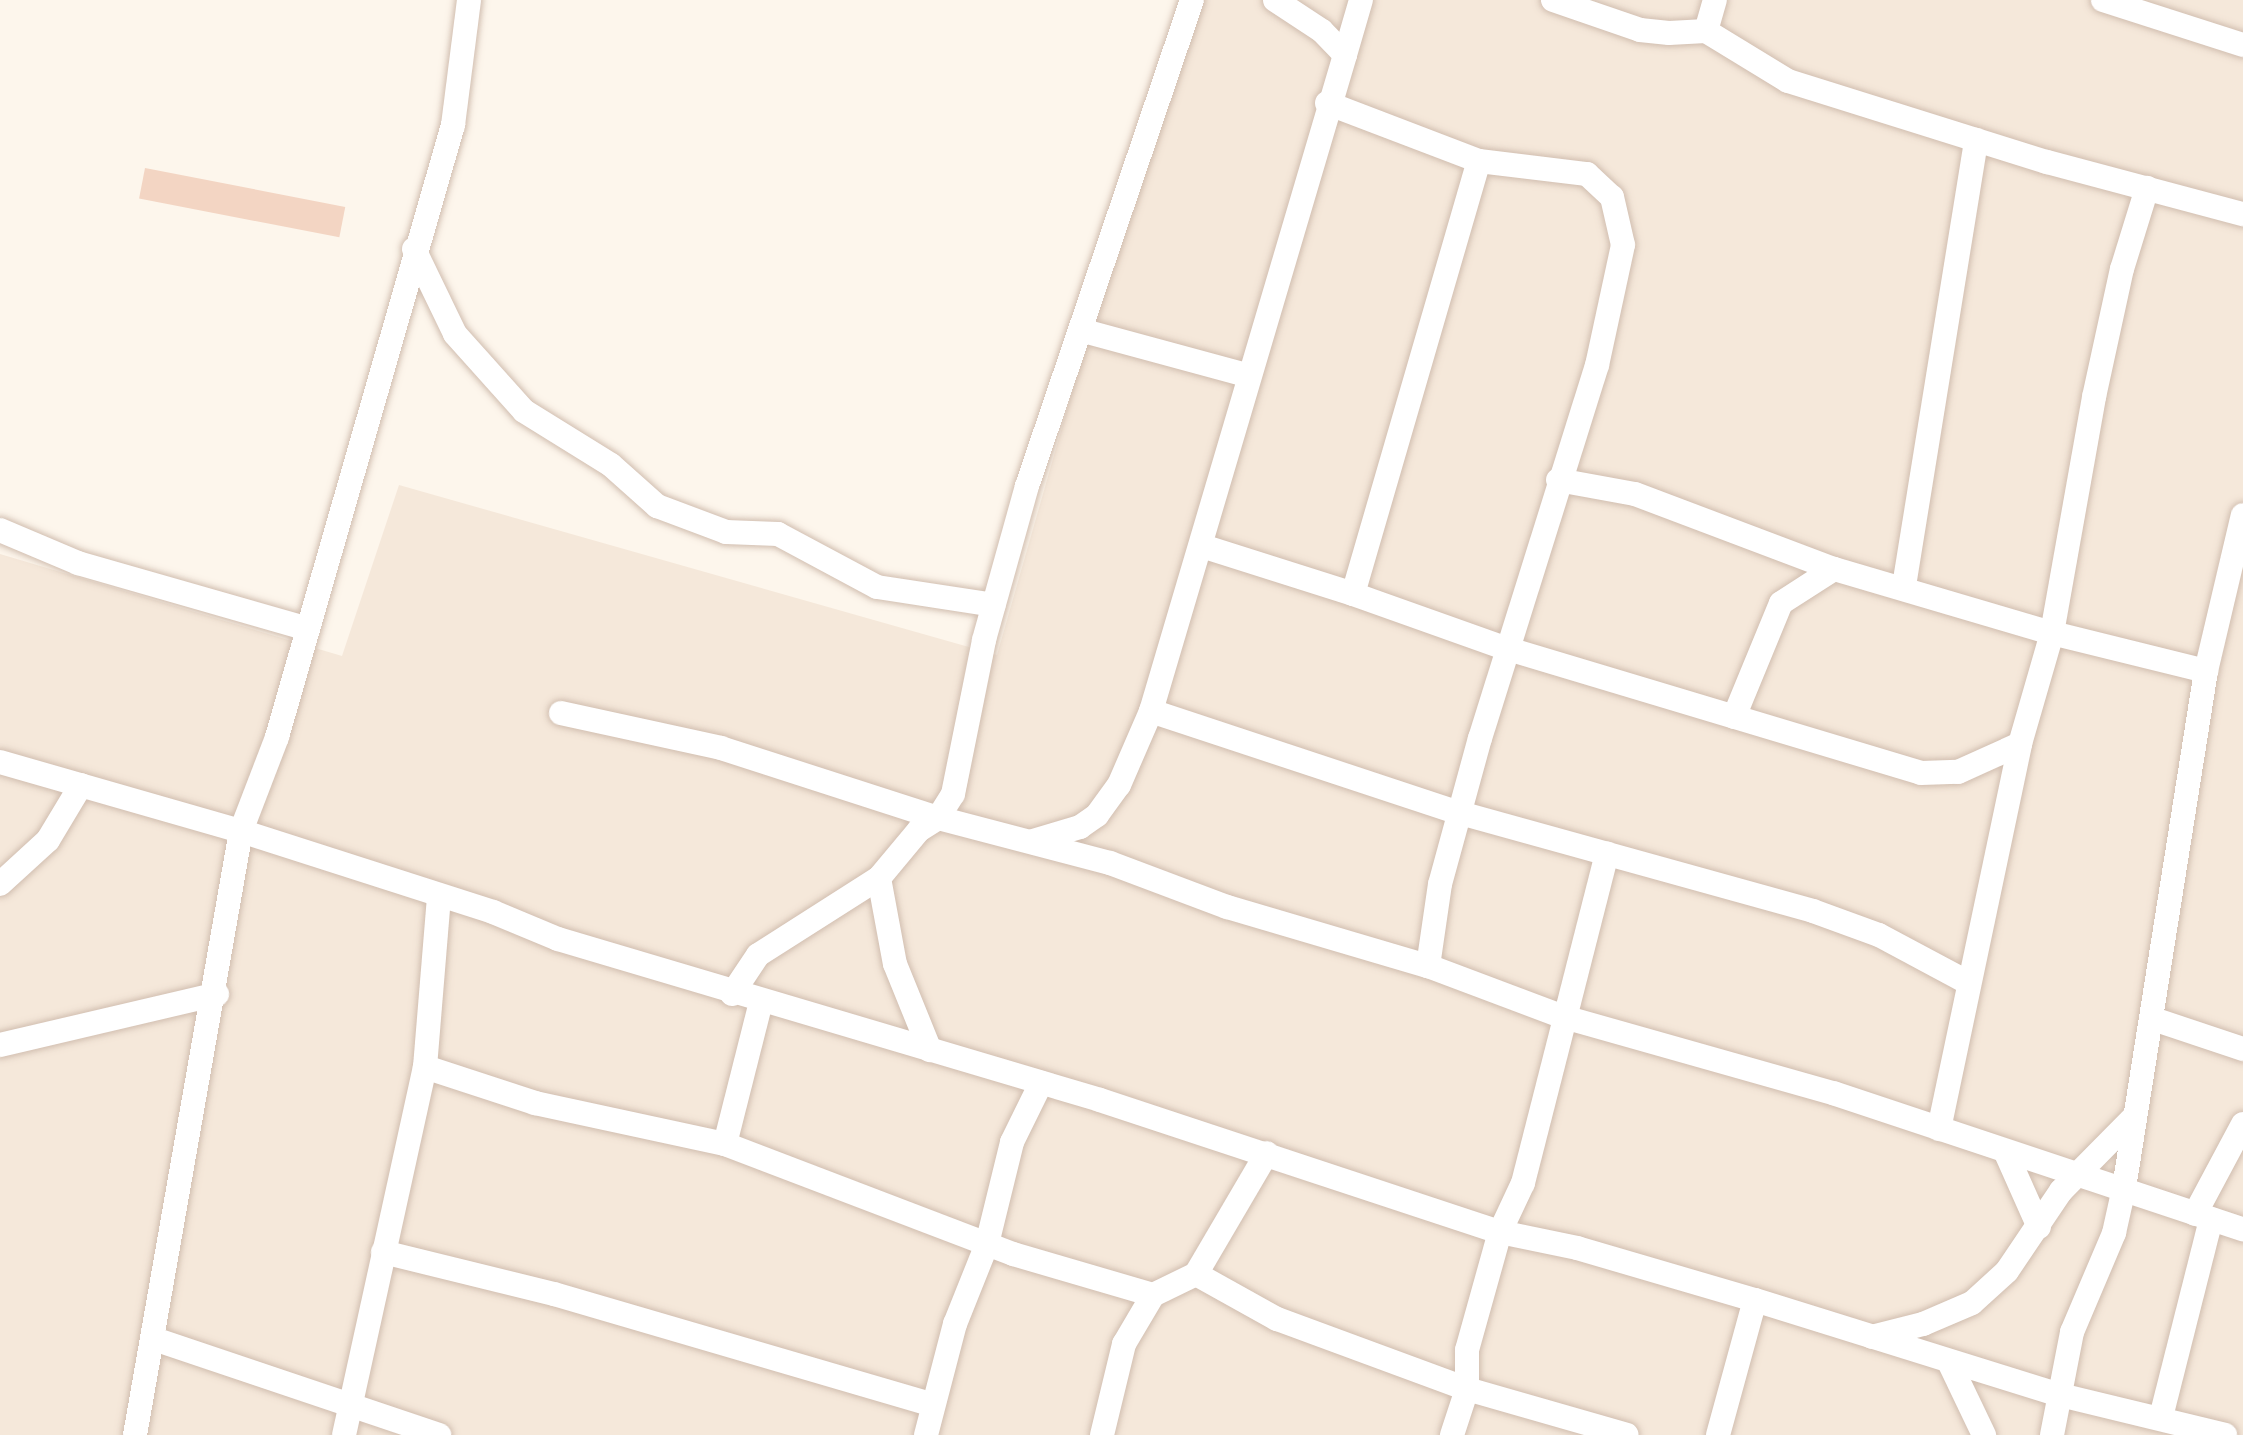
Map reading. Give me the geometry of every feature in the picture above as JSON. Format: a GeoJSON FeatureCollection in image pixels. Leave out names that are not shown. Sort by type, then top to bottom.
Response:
{"type":"FeatureCollection","features":[{"type":"Feature","properties":{"kind":"street"},"geometry":{"type":"LineString","coordinates":[[135,1435],[190,1101],[217,994],[241,831],[277,737],[305,628],[368,429],[413,249],[453,125],[469,0]]}},
{"type":"Feature","properties":{"kind":"street"},"geometry":{"type":"LineString","coordinates":[[732,994],[758,955],[879,878],[920,830],[938,818],[960,774],[994,604],[1027,486],[1084,331],[1192,0]]}},
{"type":"Feature","properties":{"kind":"street"},"geometry":{"type":"LineString","coordinates":[[1275,0],[1322,31],[1345,55]]}},
{"type":"Feature","properties":{"kind":"street"},"geometry":{"type":"LineString","coordinates":[[1033,842],[1091,821],[1119,785],[1151,711],[1202,546],[1246,375],[1361,0]]}},
{"type":"Feature","properties":{"kind":"street"},"geometry":{"type":"LineString","coordinates":[[1553,0],[1640,30],[1706,31],[1736,54],[1788,81],[1976,140],[2243,214]]}},
{"type":"Feature","properties":{"kind":"street"},"geometry":{"type":"LineString","coordinates":[[1706,31],[1714,0]]}},
{"type":"Feature","properties":{"kind":"street"},"geometry":{"type":"LineString","coordinates":[[2103,0],[2243,45]]}},
{"type":"Feature","properties":{"kind":"street"},"geometry":{"type":"LineString","coordinates":[[1327,103],[1479,160],[1586,174],[1612,197],[1624,244],[1597,364],[1505,649],[1440,884],[1428,966]]}},
{"type":"Feature","properties":{"kind":"street"},"geometry":{"type":"LineString","coordinates":[[1904,586],[1976,140]]}},
{"type":"Feature","properties":{"kind":"street"},"geometry":{"type":"LineString","coordinates":[[1353,594],[1479,160]]}},
{"type":"Feature","properties":{"kind":"street"},"geometry":{"type":"LineString","coordinates":[[1940,1129],[2020,744],[2052,633],[2122,269],[2147,188]]}},
{"type":"Feature","properties":{"kind":"street"},"geometry":{"type":"LineString","coordinates":[[413,249],[455,334],[524,411],[611,465],[657,506],[726,532],[778,534],[877,587],[994,604]]}},
{"type":"Feature","properties":{"kind":"street"},"geometry":{"type":"LineString","coordinates":[[1084,331],[1246,375]]}},
{"type":"Feature","properties":{"kind":"street"},"geometry":{"type":"LineString","coordinates":[[1558,480],[1635,494],[1834,569],[2052,633],[2206,671]]}},
{"type":"Feature","properties":{"kind":"street"},"geometry":{"type":"LineString","coordinates":[[2052,1435],[2056,1394],[2072,1332],[2114,1233],[2124,1187],[2206,671],[2243,515]]}},
{"type":"Feature","properties":{"kind":"street"},"geometry":{"type":"LineString","coordinates":[[0,530],[78,563],[305,628]]}},
{"type":"Feature","properties":{"kind":"street"},"geometry":{"type":"LineString","coordinates":[[1202,546],[1505,649],[1921,773],[1958,772],[2020,744]]}},
{"type":"Feature","properties":{"kind":"street"},"geometry":{"type":"LineString","coordinates":[[1735,717],[1781,603],[1796,588],[1834,569]]}},
{"type":"Feature","properties":{"kind":"street"},"geometry":{"type":"LineString","coordinates":[[1151,711],[1460,813],[1813,911],[1879,935],[1969,983]]}},
{"type":"Feature","properties":{"kind":"street"},"geometry":{"type":"LineString","coordinates":[[561,713],[721,748],[938,818],[1110,862],[1227,907],[1428,966],[1564,1017],[1666,1042],[2243,1229]]}},
{"type":"Feature","properties":{"kind":"street"},"geometry":{"type":"LineString","coordinates":[[0,762],[241,831],[732,994],[1268,1153],[1500,1232],[1755,1300],[2056,1394],[2224,1435]]}},
{"type":"Feature","properties":{"kind":"street"},"geometry":{"type":"LineString","coordinates":[[0,884],[48,840],[81,785]]}},
{"type":"Feature","properties":{"kind":"street"},"geometry":{"type":"LineString","coordinates":[[1452,1435],[1466,1389],[1467,1349],[1500,1232],[1523,1183],[1607,854]]}},
{"type":"Feature","properties":{"kind":"street"},"geometry":{"type":"LineString","coordinates":[[879,878],[895,964],[930,1050]]}},
{"type":"Feature","properties":{"kind":"street"},"geometry":{"type":"LineString","coordinates":[[344,1435],[424,1066],[439,898]]}},
{"type":"Feature","properties":{"kind":"street"},"geometry":{"type":"LineString","coordinates":[[0,1045],[217,994]]}},
{"type":"Feature","properties":{"kind":"street"},"geometry":{"type":"LineString","coordinates":[[725,1144],[761,1002]]}},
{"type":"Feature","properties":{"kind":"street"},"geometry":{"type":"LineString","coordinates":[[2153,1019],[2243,1049]]}},
{"type":"Feature","properties":{"kind":"street"},"geometry":{"type":"LineString","coordinates":[[424,1066],[535,1103],[725,1144],[987,1244],[1153,1295]]}},
{"type":"Feature","properties":{"kind":"street"},"geometry":{"type":"LineString","coordinates":[[926,1435],[955,1324],[987,1244],[1012,1142],[1041,1083]]}},
{"type":"Feature","properties":{"kind":"street"},"geometry":{"type":"LineString","coordinates":[[1870,1338],[1923,1324],[1972,1303],[2007,1271],[2078,1173],[2132,1119]]}},
{"type":"Feature","properties":{"kind":"street"},"geometry":{"type":"LineString","coordinates":[[2161,1417],[2203,1216],[2243,1124]]}},
{"type":"Feature","properties":{"kind":"street"},"geometry":{"type":"LineString","coordinates":[[1102,1435],[1124,1344],[1153,1295],[1196,1274],[1268,1153]]}},
{"type":"Feature","properties":{"kind":"street"},"geometry":{"type":"LineString","coordinates":[[2006,1153],[2039,1227]]}},
{"type":"Feature","properties":{"kind":"street"},"geometry":{"type":"LineString","coordinates":[[383,1252],[554,1294],[933,1405]]}},
{"type":"Feature","properties":{"kind":"street"},"geometry":{"type":"LineString","coordinates":[[1196,1274],[1277,1319],[1466,1389],[1627,1435]]}},
{"type":"Feature","properties":{"kind":"street"},"geometry":{"type":"LineString","coordinates":[[1718,1435],[1755,1300]]}},
{"type":"Feature","properties":{"kind":"street"},"geometry":{"type":"LineString","coordinates":[[154,1340],[439,1435]]}},
{"type":"Feature","properties":{"kind":"street"},"geometry":{"type":"LineString","coordinates":[[1950,1364],[1984,1435]]}},
{"type":"Feature","properties":{"kind":"shaded area"},"geometry":{"type":"Polygon","coordinates":[[[1184,0],[2243,0],[2243,1435],[0,1435],[0,554],[342,656],[399,485],[997,655],[1184,0]]]}},
{"type":"Feature","properties":{"kind":"building"},"geometry":{"type":"Polygon","coordinates":[[[145,168],[345,207],[339,237],[139,198],[145,168]]]}}]}
